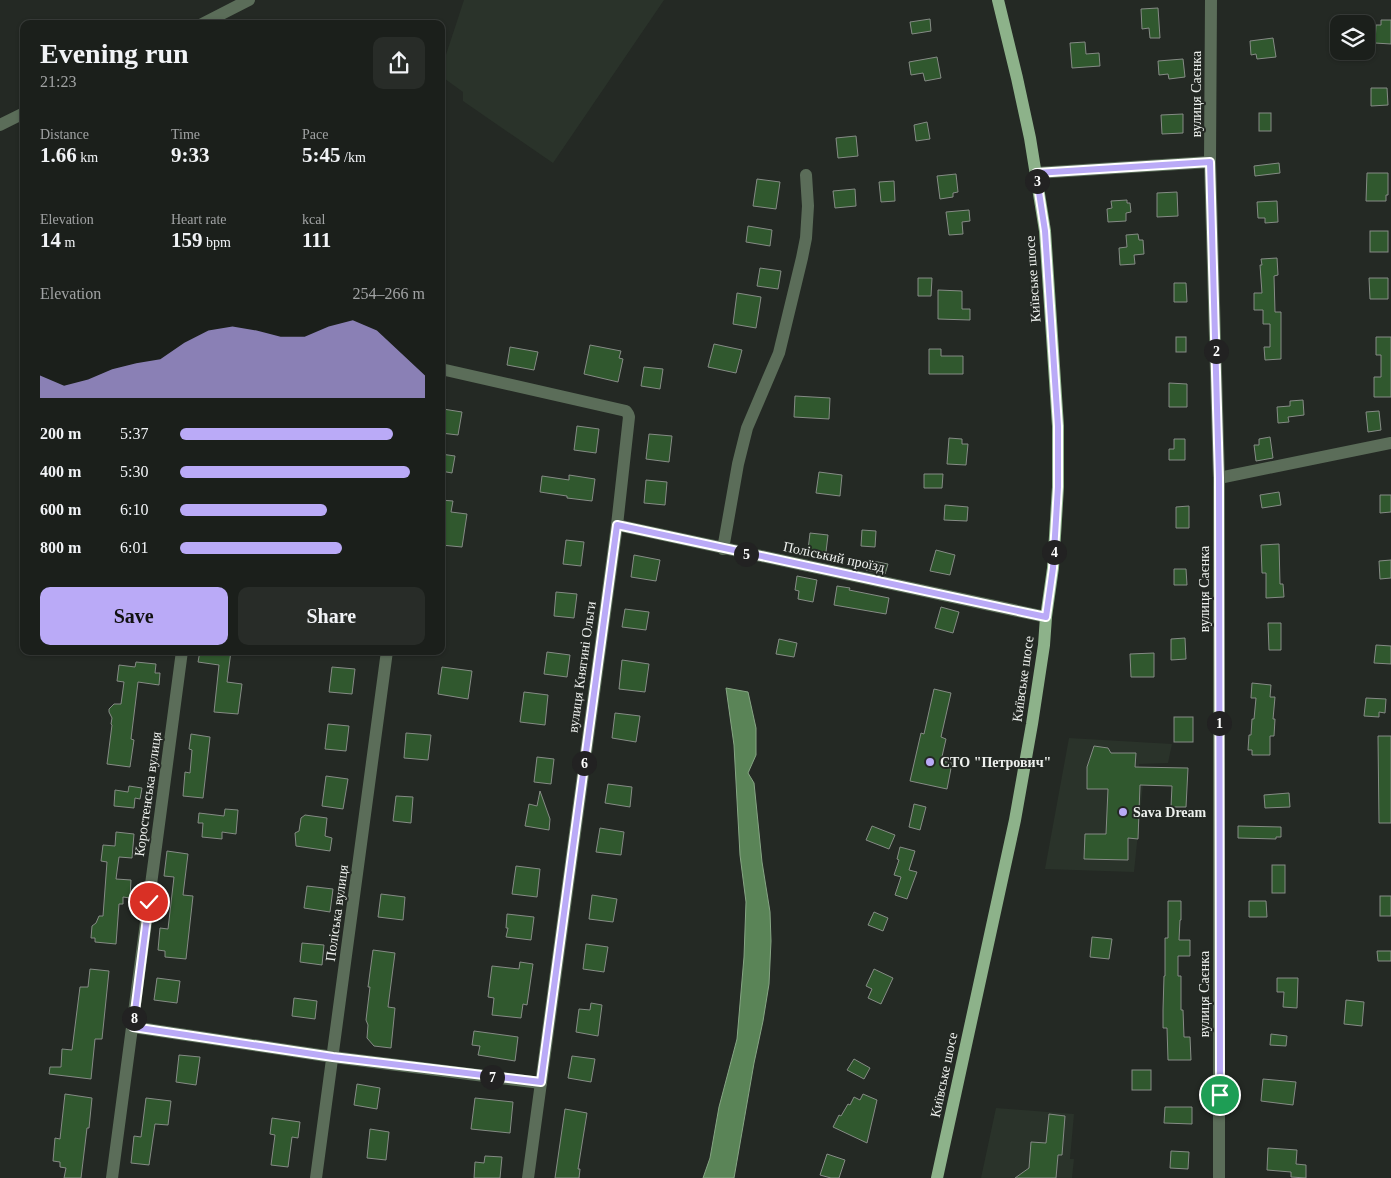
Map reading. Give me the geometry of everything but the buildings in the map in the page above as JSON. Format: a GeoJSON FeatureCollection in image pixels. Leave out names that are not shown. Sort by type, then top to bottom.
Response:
{"type":"FeatureCollection","features":[{"type":"Feature","properties":{"kind":"main road","name":"Київське шосе"},"geometry":{"type":"LineString","coordinates":[[937,1178],[1015,820],[1044,645],[1053,568],[1058,496],[1058,426],[1045,231],[1030,138],[998,0]]}},
{"type":"Feature","properties":{"kind":"street"},"geometry":{"type":"LineString","coordinates":[[210,20],[249,0]]}},
{"type":"Feature","properties":{"kind":"street","name":"вулиця Саєнка"},"geometry":{"type":"LineString","coordinates":[[1211,0],[1210,162],[1219,478],[1219,1178]]}},
{"type":"Feature","properties":{"kind":"street"},"geometry":{"type":"LineString","coordinates":[[0,125],[20,115]]}},
{"type":"Feature","properties":{"kind":"street"},"geometry":{"type":"LineString","coordinates":[[1036,173],[1210,162]]}},
{"type":"Feature","properties":{"kind":"street"},"geometry":{"type":"LineString","coordinates":[[723,549],[738,464],[748,428],[779,353],[802,258],[806,238],[808,206],[806,175]]}},
{"type":"Feature","properties":{"kind":"street","name":"вулиця Княгині Ольги"},"geometry":{"type":"LineString","coordinates":[[445,370],[626,411],[630,417],[528,1178]]}},
{"type":"Feature","properties":{"kind":"street"},"geometry":{"type":"LineString","coordinates":[[1219,478],[1391,443]]}},
{"type":"Feature","properties":{"kind":"street","name":"Поліський проїзд"},"geometry":{"type":"LineString","coordinates":[[617,525],[1046,617]]}},
{"type":"Feature","properties":{"kind":"street","name":"Коростенська вулиця"},"geometry":{"type":"LineString","coordinates":[[112,1178],[181,655]]}},
{"type":"Feature","properties":{"kind":"street","name":"Поліська вулиця"},"geometry":{"type":"LineString","coordinates":[[316,1178],[385,655]]}},
{"type":"Feature","properties":{"kind":"street"},"geometry":{"type":"LineString","coordinates":[[133,1027],[333,1057],[541,1082]]}},
{"type":"Feature","properties":{"kind":"shaded area"},"geometry":{"type":"Polygon","coordinates":[[[464,0],[664,0],[553,163],[463,101],[463,92],[445,79],[445,58],[464,0]]]}},
{"type":"Feature","properties":{"kind":"shaded area"},"geometry":{"type":"Polygon","coordinates":[[[726,688],[748,692],[756,728],[756,755],[748,773],[754,783],[762,862],[770,912],[769,984],[734,1178],[703,1178],[710,1158],[719,1107],[737,1039],[744,957],[746,902],[740,855],[734,745],[726,688]]]}},
{"type":"Feature","properties":{"kind":"shaded area"},"geometry":{"type":"Polygon","coordinates":[[[1069,738],[1172,744],[1168,763],[1139,764],[1138,785],[1143,785],[1134,872],[1045,869],[1069,738]]]}},
{"type":"Feature","properties":{"kind":"shaded area"},"geometry":{"type":"Polygon","coordinates":[[[996,1108],[1074,1114],[1070,1159],[1074,1159],[1072,1178],[981,1178],[996,1108]]]}},
{"type":"Feature","properties":{"kind":"place","name":"СТО \"Петрович\""},"geometry":{"type":"Point","coordinates":[930,762]}},
{"type":"Feature","properties":{"kind":"place","name":"Sava Dream"},"geometry":{"type":"Point","coordinates":[1123,812]}},
{"type":"Feature","properties":{"kind":"route"},"geometry":{"type":"LineString","coordinates":[[149,902],[133,1027],[333,1057],[541,1082],[617,525],[1046,617],[1053,568],[1058,487],[1058,426],[1045,231],[1036,173],[1210,162],[1219,478],[1220,1095]]}}]}
